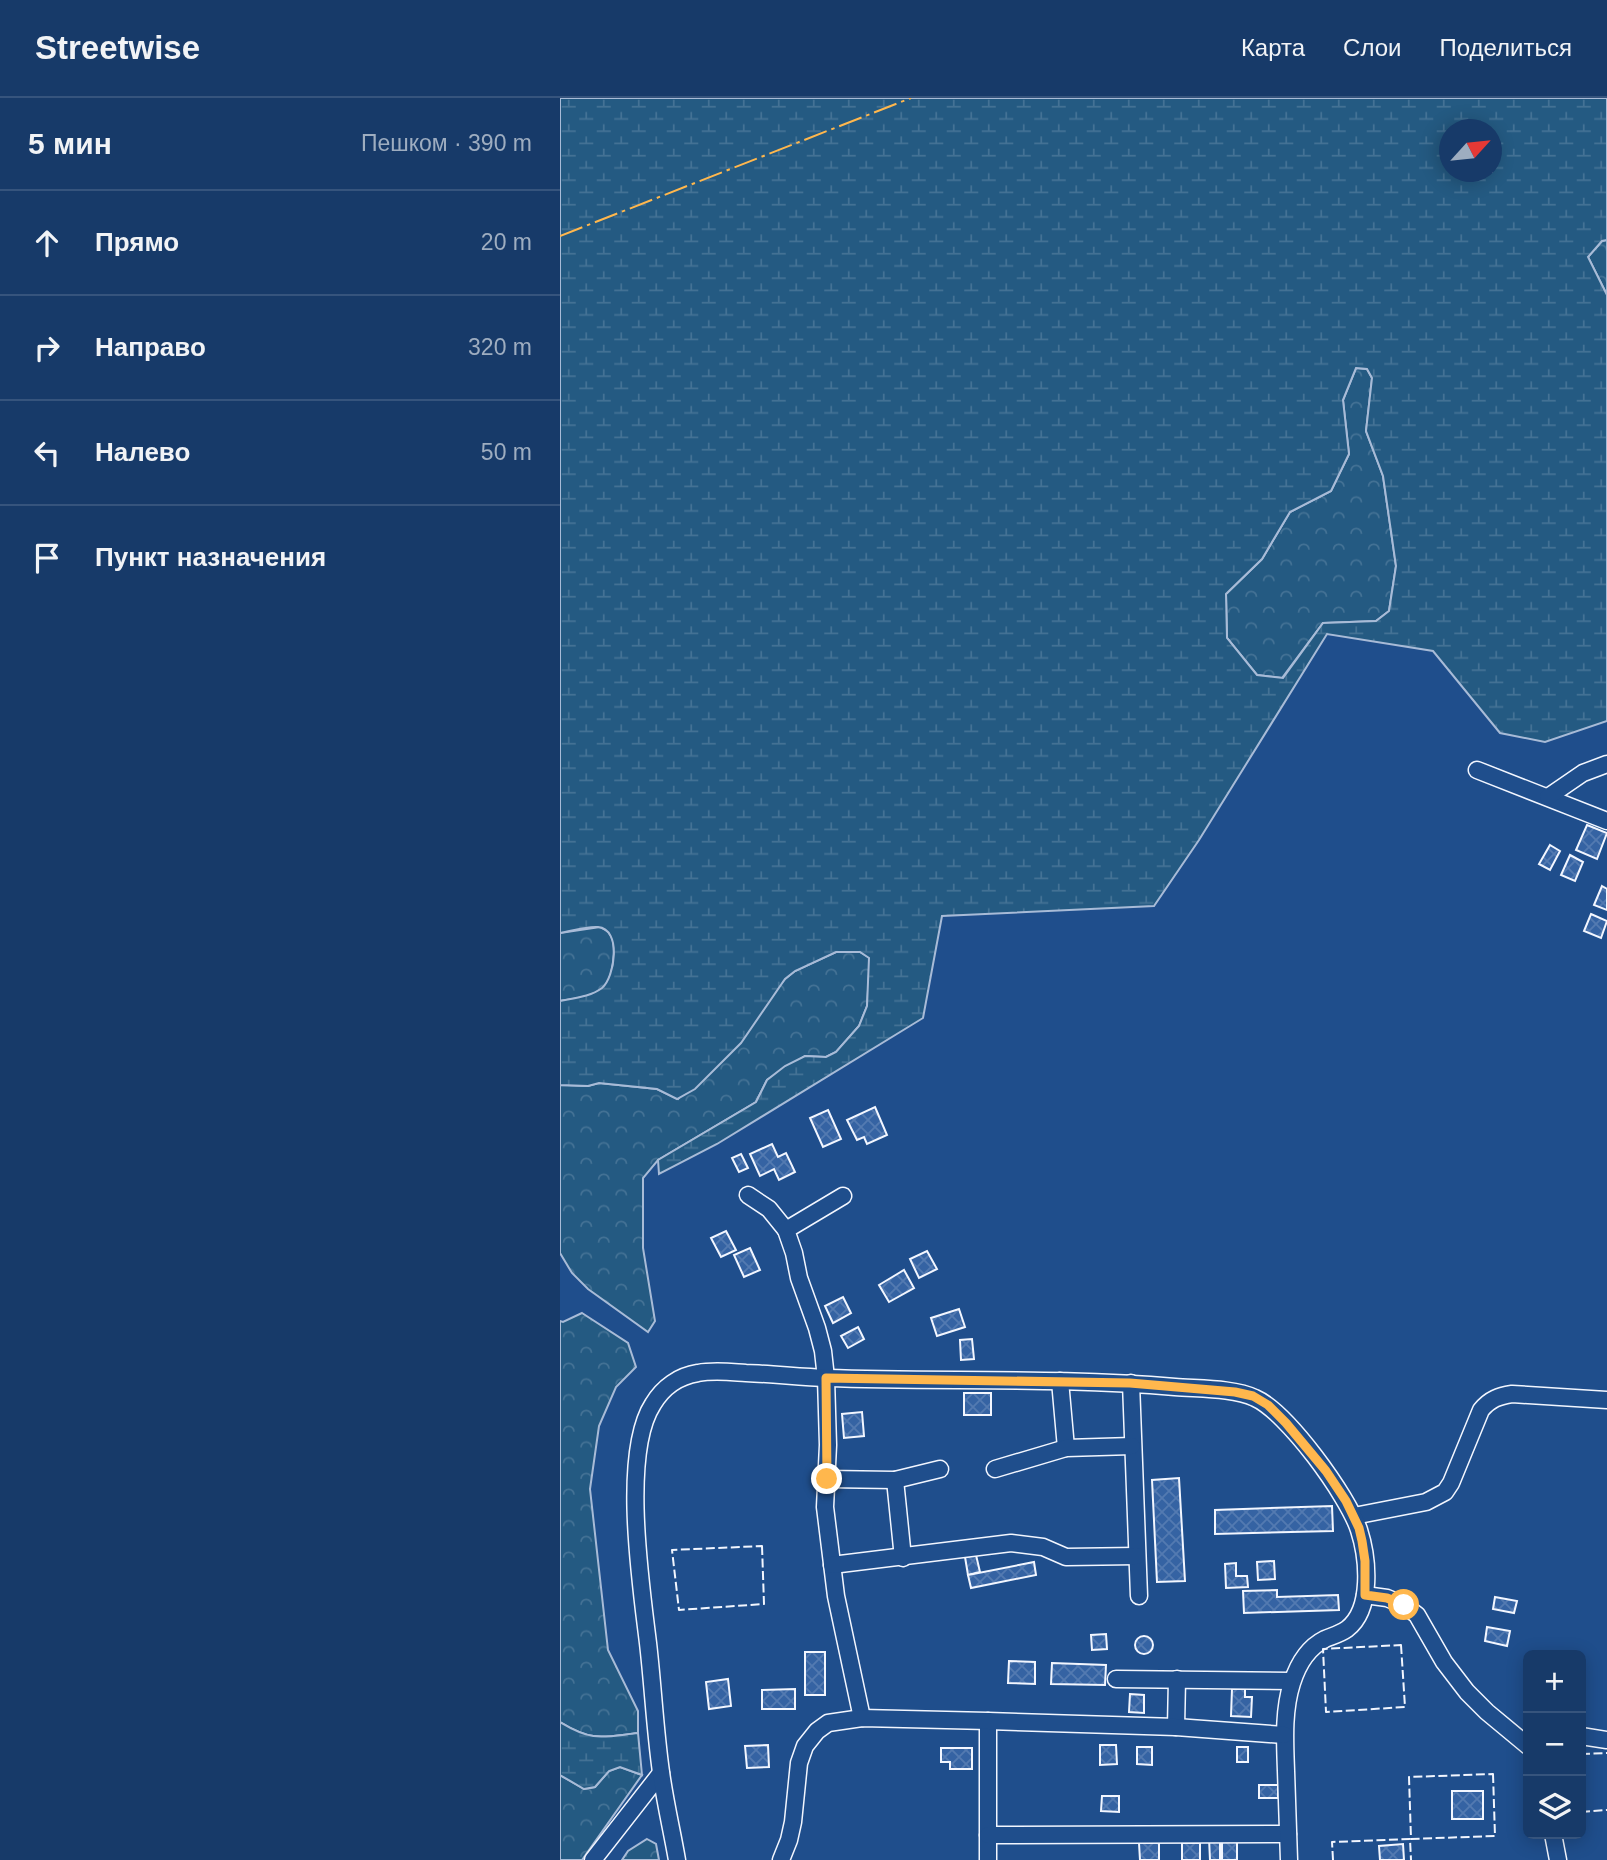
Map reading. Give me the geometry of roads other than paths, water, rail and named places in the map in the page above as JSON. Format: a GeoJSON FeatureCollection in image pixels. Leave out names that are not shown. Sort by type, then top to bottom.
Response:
{"type":"FeatureCollection","features":[{"type":"Feature","properties":{"kind":"street"},"geometry":{"type":"LineString","coordinates":[[1548,797],[1583,773],[1607,765]]}},
{"type":"Feature","properties":{"kind":"street"},"geometry":{"type":"LineString","coordinates":[[1477,770],[1607,821]]}},
{"type":"Feature","properties":{"kind":"street"},"geometry":{"type":"LineString","coordinates":[[748,1195],[769,1209],[786,1230],[817,1328],[826,1378],[825,1507],[836,1596],[862,1718]]}},
{"type":"Feature","properties":{"kind":"street"},"geometry":{"type":"LineString","coordinates":[[786,1230],[843,1196]]}},
{"type":"Feature","properties":{"kind":"street"},"geometry":{"type":"LineString","coordinates":[[677,1860],[662,1773],[640,1587],[637,1467],[645,1421],[662,1391],[677,1379],[693,1373],[716,1371],[826,1378],[1130,1383],[1235,1392],[1253,1396],[1268,1405],[1326,1471],[1342,1494],[1359,1528],[1365,1561],[1365,1595],[1354,1622],[1338,1634],[1312,1646],[1303,1656],[1292,1681],[1284,1735],[1289,1860]]}},
{"type":"Feature","properties":{"kind":"street"},"geometry":{"type":"LineString","coordinates":[[1060,1381],[1066,1448]]}},
{"type":"Feature","properties":{"kind":"street"},"geometry":{"type":"LineString","coordinates":[[1130,1383],[1139,1596]]}},
{"type":"Feature","properties":{"kind":"street"},"geometry":{"type":"LineString","coordinates":[[1354,1517],[1426,1502],[1445,1492],[1481,1410],[1499,1396],[1512,1394],[1607,1400]]}},
{"type":"Feature","properties":{"kind":"street"},"geometry":{"type":"LineString","coordinates":[[995,1469],[1066,1448],[1132,1446]]}},
{"type":"Feature","properties":{"kind":"street"},"geometry":{"type":"LineString","coordinates":[[827,1479],[895,1480],[940,1469]]}},
{"type":"Feature","properties":{"kind":"street"},"geometry":{"type":"LineString","coordinates":[[895,1480],[903,1558]]}},
{"type":"Feature","properties":{"kind":"street"},"geometry":{"type":"LineString","coordinates":[[832,1565],[1011,1544],[1043,1547],[1066,1557],[1137,1556]]}},
{"type":"Feature","properties":{"kind":"street"},"geometry":{"type":"LineString","coordinates":[[1365,1595],[1387,1598],[1404,1605],[1417,1615],[1444,1662],[1467,1692],[1523,1742]]}},
{"type":"Feature","properties":{"kind":"street"},"geometry":{"type":"LineString","coordinates":[[1116,1679],[1292,1681]]}},
{"type":"Feature","properties":{"kind":"street"},"geometry":{"type":"LineString","coordinates":[[1176,1727],[1177,1679]]}},
{"type":"Feature","properties":{"kind":"street"},"geometry":{"type":"LineString","coordinates":[[781,1860],[793,1822],[799,1763],[805,1746],[817,1731],[828,1723],[862,1718],[988,1721],[1176,1727],[1284,1735]]}},
{"type":"Feature","properties":{"kind":"street"},"geometry":{"type":"LineString","coordinates":[[988,1721],[988,1860]]}},
{"type":"Feature","properties":{"kind":"street"},"geometry":{"type":"LineString","coordinates":[[1586,1737],[1607,1740]]}},
{"type":"Feature","properties":{"kind":"street"},"geometry":{"type":"LineString","coordinates":[[593,1860],[662,1773]]}},
{"type":"Feature","properties":{"kind":"street"},"geometry":{"type":"LineString","coordinates":[[988,1835],[1288,1834]]}},
{"type":"Feature","properties":{"kind":"street"},"geometry":{"type":"LineString","coordinates":[[1554,1839],[1558,1860]]}}]}
